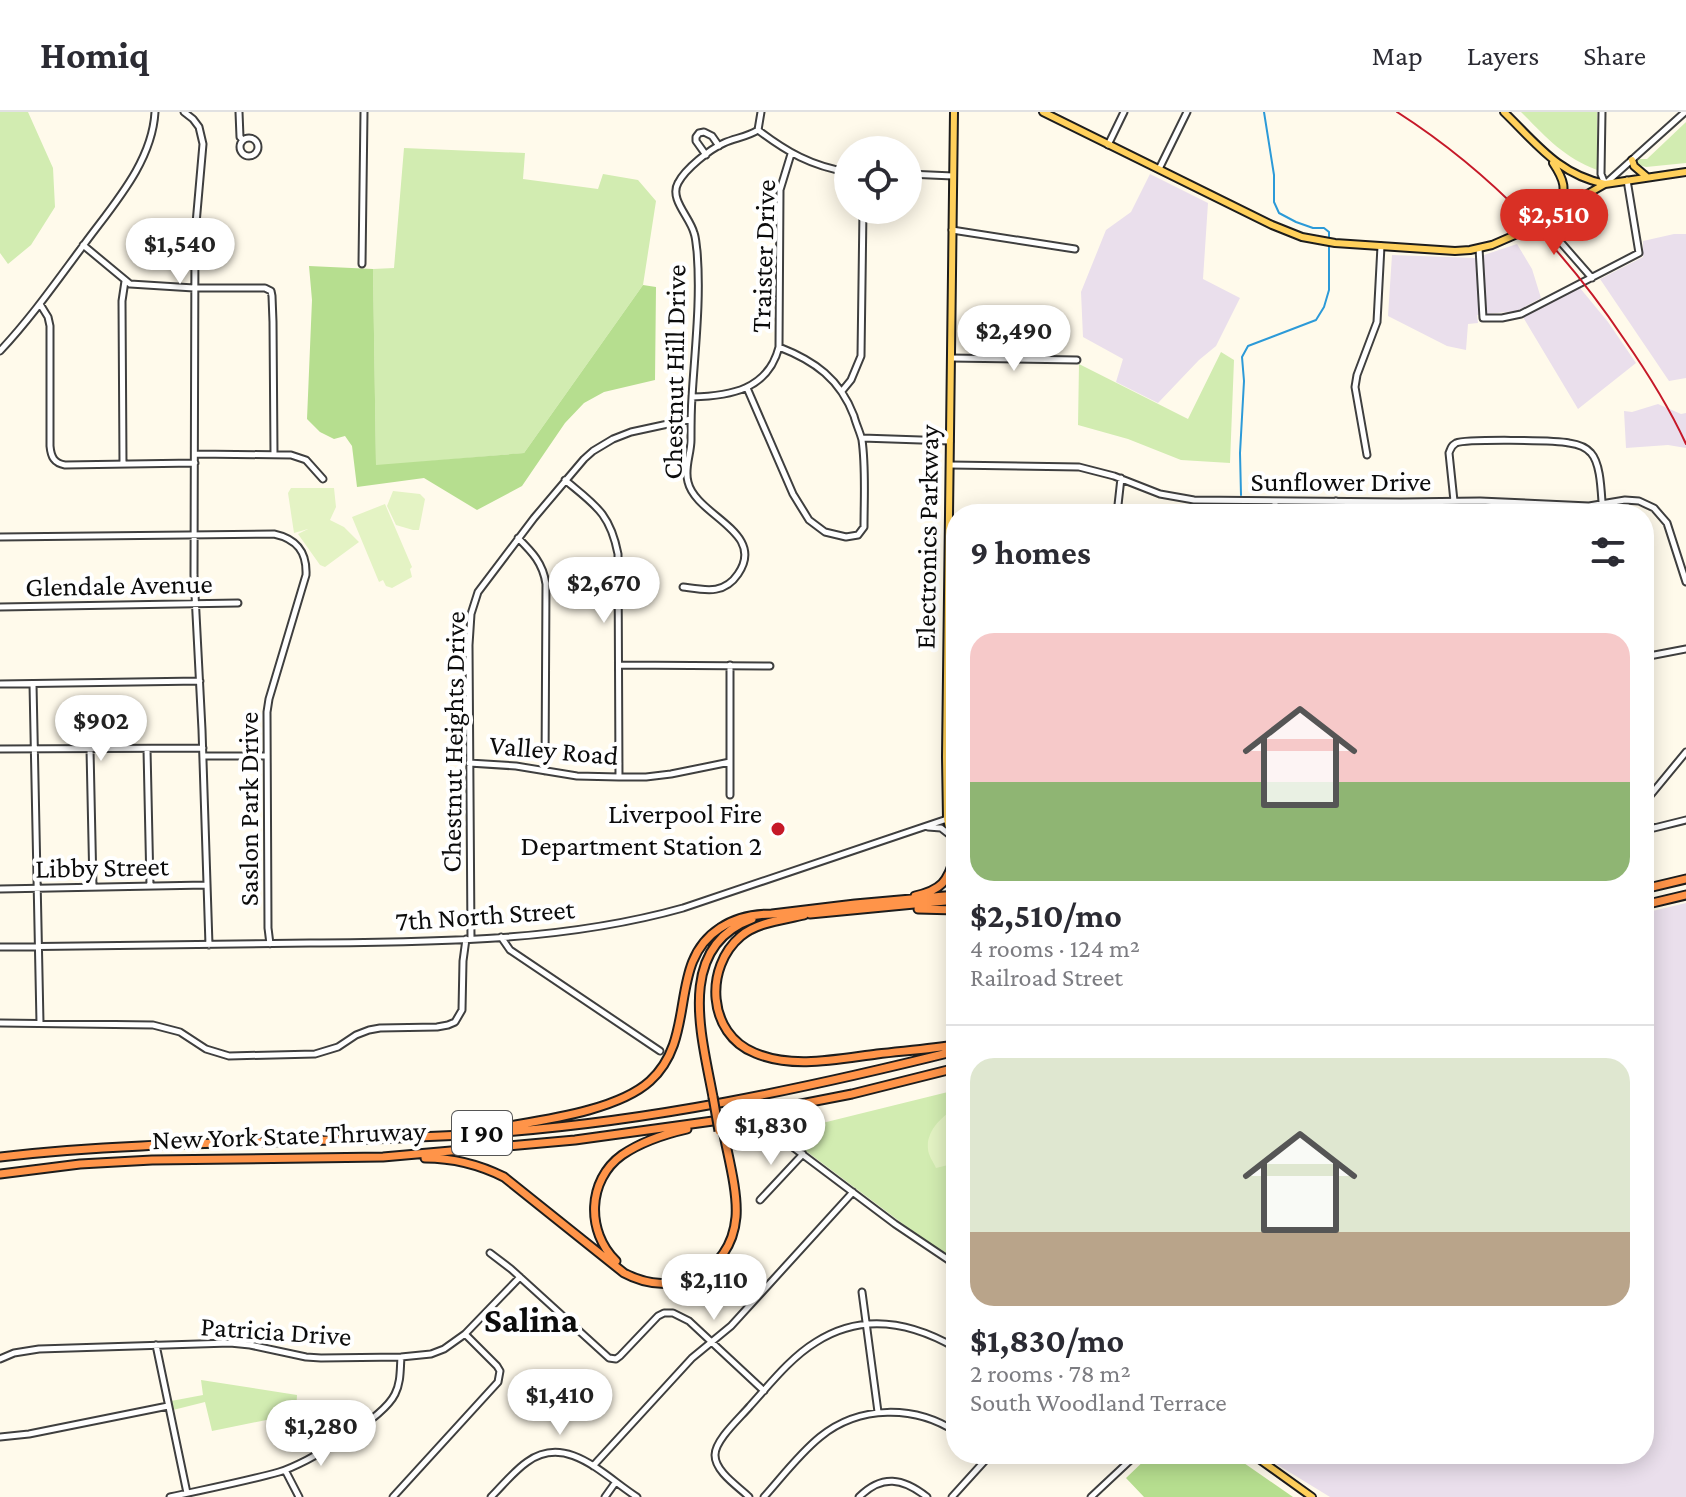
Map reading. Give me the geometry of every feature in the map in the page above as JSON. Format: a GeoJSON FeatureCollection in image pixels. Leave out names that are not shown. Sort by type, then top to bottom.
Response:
{"type":"FeatureCollection","features":[{"type":"Feature","properties":{"kind":"highway"},"geometry":{"type":"LineString","coordinates":[[1654,887],[1686,879]]}},
{"type":"Feature","properties":{"kind":"highway"},"geometry":{"type":"LineString","coordinates":[[882,906],[936,890],[946,880]]}},
{"type":"Feature","properties":{"kind":"highway"},"geometry":{"type":"LineString","coordinates":[[1654,903],[1686,895]]}},
{"type":"Feature","properties":{"kind":"highway"},"geometry":{"type":"LineString","coordinates":[[715,1097],[704,989],[710,961],[728,937],[762,920],[946,899]]}},
{"type":"Feature","properties":{"kind":"highway"},"geometry":{"type":"LineString","coordinates":[[452,1135],[588,1110],[622,1098],[646,1084],[671,1052],[695,954],[714,931],[726,924],[743,917],[882,906],[946,909]]}},
{"type":"Feature","properties":{"kind":"highway"},"geometry":{"type":"LineString","coordinates":[[383,1157],[445,1158],[486,1169],[519,1188],[624,1273],[647,1283],[668,1284],[692,1278],[713,1265],[732,1235],[736,1209],[700,1019],[704,965],[728,932],[746,921],[772,914]]}},
{"type":"Feature","properties":{"kind":"highway"},"geometry":{"type":"LineString","coordinates":[[804,915],[756,927],[743,935],[724,956],[715,981],[715,998],[727,1030],[741,1046],[757,1054],[793,1061],[946,1049]]}},
{"type":"Feature","properties":{"kind":"highway","name":"New York State Thruway"},"geometry":{"type":"LineString","coordinates":[[0,1157],[100,1147],[452,1135],[550,1128],[666,1112],[798,1088],[946,1051]]}},
{"type":"Feature","properties":{"kind":"highway","name":"New York State Thruway"},"geometry":{"type":"LineString","coordinates":[[0,1174],[67,1165],[138,1161],[383,1157],[575,1140],[713,1121],[852,1094],[946,1070]]}},
{"type":"Feature","properties":{"kind":"highway"},"geometry":{"type":"LineString","coordinates":[[713,1121],[641,1145],[617,1159],[602,1178],[594,1202],[597,1230],[606,1250],[622,1267],[653,1280],[673,1280],[709,1264],[720,1251],[730,1229],[732,1209],[721,1131]]}},
{"type":"Feature","properties":{"kind":"main road","name":"Electronics Parkway"},"geometry":{"type":"LineString","coordinates":[[951,504],[954,112]]}},
{"type":"Feature","properties":{"kind":"main road"},"geometry":{"type":"LineString","coordinates":[[1043,112],[1288,231],[1335,243],[1455,251],[1479,248],[1505,239],[1605,184],[1686,172]]}},
{"type":"Feature","properties":{"kind":"main road"},"geometry":{"type":"LineString","coordinates":[[1504,112],[1561,166],[1576,175],[1605,184]]}},
{"type":"Feature","properties":{"kind":"main road"},"geometry":{"type":"LineString","coordinates":[[1541,148],[1562,179],[1565,190],[1559,209]]}},
{"type":"Feature","properties":{"kind":"main road"},"geometry":{"type":"LineString","coordinates":[[1632,160],[1634,166],[1647,177]]}},
{"type":"Feature","properties":{"kind":"main road"},"geometry":{"type":"LineString","coordinates":[[1266,1464],[1312,1497]]}},
{"type":"Feature","properties":{"kind":"street"},"geometry":{"type":"LineString","coordinates":[[1,349],[40,304],[135,172],[151,137],[155,112]]}},
{"type":"Feature","properties":{"kind":"street"},"geometry":{"type":"LineString","coordinates":[[184,112],[199,127],[203,144],[195,235],[194,535],[209,945]]}},
{"type":"Feature","properties":{"kind":"street"},"geometry":{"type":"LineString","coordinates":[[239,112],[240,137],[243,140]]}},
{"type":"Feature","properties":{"kind":"street"},"geometry":{"type":"LineString","coordinates":[[362,264],[364,112]]}},
{"type":"Feature","properties":{"kind":"street"},"geometry":{"type":"LineString","coordinates":[[758,130],[761,112]]}},
{"type":"Feature","properties":{"kind":"street"},"geometry":{"type":"LineString","coordinates":[[1108,145],[1124,112]]}},
{"type":"Feature","properties":{"kind":"street"},"geometry":{"type":"LineString","coordinates":[[1159,169],[1187,112]]}},
{"type":"Feature","properties":{"kind":"street"},"geometry":{"type":"LineString","coordinates":[[1602,112],[1601,174],[1605,184],[1685,112]]}},
{"type":"Feature","properties":{"kind":"street"},"geometry":{"type":"LineString","coordinates":[[719,146],[708,133],[702,131],[696,137],[706,155],[719,146],[758,130]]}},
{"type":"Feature","properties":{"kind":"street"},"geometry":{"type":"LineString","coordinates":[[758,130],[791,154],[834,168]]}},
{"type":"Feature","properties":{"kind":"street","name":"Traister Drive"},"geometry":{"type":"LineString","coordinates":[[747,388],[762,376],[779,347],[780,190],[791,154]]}},
{"type":"Feature","properties":{"kind":"street","name":"Chestnut Hill Drive"},"geometry":{"type":"LineString","coordinates":[[683,587],[708,590],[725,587],[737,575],[744,552],[733,530],[696,500],[686,472],[691,443],[698,258],[695,234],[676,198],[676,187],[685,173],[706,155]]}},
{"type":"Feature","properties":{"kind":"street"},"geometry":{"type":"LineString","coordinates":[[922,175],[953,176]]}},
{"type":"Feature","properties":{"kind":"street"},"geometry":{"type":"LineString","coordinates":[[1479,248],[1483,318],[1521,314],[1639,253],[1627,180]]}},
{"type":"Feature","properties":{"kind":"street"},"geometry":{"type":"LineString","coordinates":[[1544,219],[1592,278]]}},
{"type":"Feature","properties":{"kind":"street"},"geometry":{"type":"LineString","coordinates":[[842,391],[851,380],[861,356],[863,224]]}},
{"type":"Feature","properties":{"kind":"street"},"geometry":{"type":"LineString","coordinates":[[952,230],[1075,249]]}},
{"type":"Feature","properties":{"kind":"street"},"geometry":{"type":"LineString","coordinates":[[83,245],[130,284],[265,288],[271,291],[274,454]]}},
{"type":"Feature","properties":{"kind":"street"},"geometry":{"type":"LineString","coordinates":[[1367,455],[1355,387],[1377,322],[1381,246]]}},
{"type":"Feature","properties":{"kind":"street"},"geometry":{"type":"LineString","coordinates":[[123,464],[122,301],[125,281]]}},
{"type":"Feature","properties":{"kind":"street"},"geometry":{"type":"LineString","coordinates":[[40,304],[50,326],[52,459],[65,465],[195,463]]}},
{"type":"Feature","properties":{"kind":"street"},"geometry":{"type":"LineString","coordinates":[[692,397],[711,397],[747,388],[793,494],[809,520],[825,532],[840,536],[858,535],[864,527],[862,438],[842,391],[823,371],[779,347]]}},
{"type":"Feature","properties":{"kind":"street"},"geometry":{"type":"LineString","coordinates":[[951,358],[1077,360]]}},
{"type":"Feature","properties":{"kind":"street","name":"Chestnut Heights Drive"},"geometry":{"type":"LineString","coordinates":[[40,1023],[153,1025],[180,1032],[206,1049],[229,1056],[315,1054],[338,1047],[369,1030],[437,1027],[455,1022],[462,1010],[463,961],[469,939],[469,645],[471,614],[478,592],[565,480],[593,451],[631,432],[691,419]]}},
{"type":"Feature","properties":{"kind":"street"},"geometry":{"type":"LineString","coordinates":[[862,438],[950,441]]}},
{"type":"Feature","properties":{"kind":"street"},"geometry":{"type":"LineString","coordinates":[[1454,501],[1449,453],[1455,443],[1550,441],[1579,446],[1591,453],[1597,468],[1602,504]]}},
{"type":"Feature","properties":{"kind":"street"},"geometry":{"type":"LineString","coordinates":[[195,454],[291,455],[306,460],[323,479]]}},
{"type":"Feature","properties":{"kind":"street","name":"Sunflower Drive"},"geometry":{"type":"LineString","coordinates":[[950,465],[1079,467],[1121,478],[1173,498],[1194,500],[1535,504]]}},
{"type":"Feature","properties":{"kind":"street"},"geometry":{"type":"LineString","coordinates":[[1118,504],[1121,478]]}},
{"type":"Feature","properties":{"kind":"street"},"geometry":{"type":"LineString","coordinates":[[565,480],[597,506],[615,538],[619,573],[619,777]]}},
{"type":"Feature","properties":{"kind":"street","name":"Sunflower Drive"},"geometry":{"type":"LineString","coordinates":[[1602,504],[1625,500],[1646,504]]}},
{"type":"Feature","properties":{"kind":"street","name":"Sunflower Drive"},"geometry":{"type":"LineString","coordinates":[[1654,509],[1667,523],[1686,582]]}},
{"type":"Feature","properties":{"kind":"street"},"geometry":{"type":"LineString","coordinates":[[0,537],[194,535]]}},
{"type":"Feature","properties":{"kind":"street","name":"Saslon Park Drive"},"geometry":{"type":"LineString","coordinates":[[194,535],[285,536],[300,547],[307,564],[267,712],[270,944]]}},
{"type":"Feature","properties":{"kind":"street"},"geometry":{"type":"LineString","coordinates":[[518,538],[540,563],[546,584],[545,771]]}},
{"type":"Feature","properties":{"kind":"street","name":"Glendale Avenue"},"geometry":{"type":"LineString","coordinates":[[0,607],[238,603]]}},
{"type":"Feature","properties":{"kind":"street"},"geometry":{"type":"LineString","coordinates":[[1654,655],[1686,649]]}},
{"type":"Feature","properties":{"kind":"street"},"geometry":{"type":"LineString","coordinates":[[619,665],[770,666]]}},
{"type":"Feature","properties":{"kind":"street"},"geometry":{"type":"LineString","coordinates":[[730,665],[730,795]]}},
{"type":"Feature","properties":{"kind":"street"},"geometry":{"type":"LineString","coordinates":[[0,684],[200,681]]}},
{"type":"Feature","properties":{"kind":"street"},"geometry":{"type":"LineString","coordinates":[[0,1023],[40,1023],[33,684]]}},
{"type":"Feature","properties":{"kind":"street"},"geometry":{"type":"LineString","coordinates":[[0,749],[203,748]]}},
{"type":"Feature","properties":{"kind":"street"},"geometry":{"type":"LineString","coordinates":[[90,749],[93,887]]}},
{"type":"Feature","properties":{"kind":"street"},"geometry":{"type":"LineString","coordinates":[[147,749],[150,886]]}},
{"type":"Feature","properties":{"kind":"street"},"geometry":{"type":"LineString","coordinates":[[1654,791],[1686,752]]}},
{"type":"Feature","properties":{"kind":"street"},"geometry":{"type":"LineString","coordinates":[[203,756],[267,756]]}},
{"type":"Feature","properties":{"kind":"street","name":"Valley Road"},"geometry":{"type":"LineString","coordinates":[[469,763],[507,765],[577,776],[619,777],[659,775],[730,762]]}},
{"type":"Feature","properties":{"kind":"street","name":"7th North Street"},"geometry":{"type":"LineString","coordinates":[[0,947],[428,942],[592,928],[649,918],[698,903],[946,819]]}},
{"type":"Feature","properties":{"kind":"street"},"geometry":{"type":"LineString","coordinates":[[1654,828],[1686,820]]}},
{"type":"Feature","properties":{"kind":"street"},"geometry":{"type":"LineString","coordinates":[[923,827],[935,826],[946,833]]}},
{"type":"Feature","properties":{"kind":"street","name":"Libby Street"},"geometry":{"type":"LineString","coordinates":[[0,889],[206,885]]}},
{"type":"Feature","properties":{"kind":"street"},"geometry":{"type":"LineString","coordinates":[[501,937],[510,950],[660,1051]]}},
{"type":"Feature","properties":{"kind":"street"},"geometry":{"type":"LineString","coordinates":[[782,1139],[946,1259]]}},
{"type":"Feature","properties":{"kind":"street"},"geometry":{"type":"LineString","coordinates":[[760,1200],[803,1154]]}},
{"type":"Feature","properties":{"kind":"street"},"geometry":{"type":"LineString","coordinates":[[593,1466],[692,1358],[731,1326],[853,1192]]}},
{"type":"Feature","properties":{"kind":"street"},"geometry":{"type":"LineString","coordinates":[[490,1253],[609,1358],[620,1356],[658,1316],[664,1313],[680,1315],[764,1391]]}},
{"type":"Feature","properties":{"kind":"street","name":"Patricia Drive"},"geometry":{"type":"LineString","coordinates":[[0,1359],[29,1350],[230,1343],[306,1357],[431,1354],[465,1334],[520,1277]]}},
{"type":"Feature","properties":{"kind":"street"},"geometry":{"type":"LineString","coordinates":[[862,1292],[878,1412]]}},
{"type":"Feature","properties":{"kind":"street"},"geometry":{"type":"LineString","coordinates":[[749,1497],[716,1463],[715,1452],[719,1442],[793,1360],[817,1341],[850,1327],[880,1324],[911,1327],[946,1342]]}},
{"type":"Feature","properties":{"kind":"street"},"geometry":{"type":"LineString","coordinates":[[393,1497],[498,1382],[500,1371],[497,1366],[465,1334]]}},
{"type":"Feature","properties":{"kind":"street"},"geometry":{"type":"LineString","coordinates":[[156,1345],[187,1493]]}},
{"type":"Feature","properties":{"kind":"street"},"geometry":{"type":"LineString","coordinates":[[170,1497],[285,1470],[321,1451],[378,1415],[388,1405],[397,1390],[401,1357]]}},
{"type":"Feature","properties":{"kind":"street"},"geometry":{"type":"LineString","coordinates":[[0,1437],[168,1406]]}},
{"type":"Feature","properties":{"kind":"street"},"geometry":{"type":"LineString","coordinates":[[764,1497],[821,1436],[848,1420],[878,1412],[918,1415],[946,1426]]}},
{"type":"Feature","properties":{"kind":"street"},"geometry":{"type":"LineString","coordinates":[[491,1497],[526,1463],[545,1452],[556,1451],[580,1458],[637,1497]]}},
{"type":"Feature","properties":{"kind":"street"},"geometry":{"type":"LineString","coordinates":[[952,1497],[980,1464]]}},
{"type":"Feature","properties":{"kind":"street"},"geometry":{"type":"LineString","coordinates":[[1091,1497],[1126,1464]]}},
{"type":"Feature","properties":{"kind":"street"},"geometry":{"type":"LineString","coordinates":[[285,1470],[299,1497]]}},
{"type":"Feature","properties":{"kind":"street"},"geometry":{"type":"LineString","coordinates":[[859,1497],[874,1485],[890,1481],[910,1485],[927,1497]]}},
{"type":"Feature","properties":{"kind":"street"},"geometry":{"type":"LineString","coordinates":[[605,1497],[615,1483]]}},
{"type":"Feature","properties":{"kind":"shaded area"},"geometry":{"type":"Polygon","coordinates":[[[1150,174],[1208,203],[1203,279],[1240,298],[1216,346],[1158,403],[1116,382],[1123,359],[1083,337],[1081,292],[1106,230],[1131,212],[1150,174]]]}},
{"type":"Feature","properties":{"kind":"shaded area"},"geometry":{"type":"Polygon","coordinates":[[[1686,234],[1686,378],[1669,381],[1600,279],[1643,257],[1643,241],[1686,234]]]}},
{"type":"Feature","properties":{"kind":"shaded area"},"geometry":{"type":"Polygon","coordinates":[[[1517,244],[1532,269],[1541,298],[1517,311],[1477,315],[1478,323],[1468,324],[1466,350],[1447,346],[1388,316],[1392,255],[1475,258],[1517,244]]]}},
{"type":"Feature","properties":{"kind":"shaded area"},"geometry":{"type":"Polygon","coordinates":[[[1580,288],[1636,363],[1578,409],[1523,317],[1580,288]]]}},
{"type":"Feature","properties":{"kind":"shaded area"},"geometry":{"type":"Polygon","coordinates":[[[1658,404],[1681,414],[1686,413],[1686,448],[1668,445],[1626,448],[1624,411],[1632,412],[1658,404]]]}},
{"type":"Feature","properties":{"kind":"shaded area"},"geometry":{"type":"Polygon","coordinates":[[[1686,903],[1686,1497],[1330,1497],[1276,1464],[1654,1464],[1654,911],[1686,903]]]}},
{"type":"Feature","properties":{"kind":"green space"},"geometry":{"type":"Polygon","coordinates":[[[0,112],[28,112],[53,168],[55,207],[31,245],[8,264],[0,253],[0,112]]]}},
{"type":"Feature","properties":{"kind":"green space"},"geometry":{"type":"Polygon","coordinates":[[[1521,112],[1597,112],[1597,170],[1565,153],[1521,112]]]}},
{"type":"Feature","properties":{"kind":"green space"},"geometry":{"type":"Polygon","coordinates":[[[1686,122],[1686,163],[1646,167],[1636,164],[1639,159],[1647,159],[1686,122]]]}},
{"type":"Feature","properties":{"kind":"green space"},"geometry":{"type":"Polygon","coordinates":[[[404,148],[525,153],[523,179],[598,189],[603,174],[638,180],[656,201],[643,285],[524,453],[376,466],[373,269],[394,268],[404,148]]]}},
{"type":"Feature","properties":{"kind":"green space"},"geometry":{"type":"Polygon","coordinates":[[[309,266],[373,269],[376,465],[524,453],[643,285],[656,287],[655,380],[604,392],[584,403],[565,423],[522,486],[477,510],[424,478],[357,487],[352,446],[345,436],[334,439],[320,432],[307,419],[312,300],[309,266]]]}},
{"type":"Feature","properties":{"kind":"green space"},"geometry":{"type":"Polygon","coordinates":[[[1221,352],[1234,360],[1230,463],[1181,460],[1128,439],[1078,425],[1079,364],[1188,419],[1221,352]]]}},
{"type":"Feature","properties":{"kind":"green space"},"geometry":{"type":"Polygon","coordinates":[[[291,488],[334,488],[336,507],[330,520],[344,527],[359,542],[325,567],[320,565],[298,534],[308,529],[294,533],[288,493],[291,488]]]}},
{"type":"Feature","properties":{"kind":"green space"},"geometry":{"type":"Polygon","coordinates":[[[393,491],[420,494],[425,499],[419,530],[396,525],[387,506],[393,491]]]}},
{"type":"Feature","properties":{"kind":"green space"},"geometry":{"type":"Polygon","coordinates":[[[385,504],[412,567],[412,577],[392,588],[386,586],[383,580],[379,582],[352,517],[385,504]]]}},
{"type":"Feature","properties":{"kind":"green space"},"geometry":{"type":"Polygon","coordinates":[[[946,1092],[946,1255],[939,1251],[782,1133],[946,1092]]]}},
{"type":"Feature","properties":{"kind":"green space"},"geometry":{"type":"Polygon","coordinates":[[[946,1116],[946,1166],[936,1168],[928,1151],[928,1142],[940,1120],[946,1116]]]}},
{"type":"Feature","properties":{"kind":"green space"},"geometry":{"type":"Polygon","coordinates":[[[201,1380],[297,1395],[296,1414],[212,1431],[205,1402],[173,1410],[171,1401],[203,1395],[201,1380]]]}},
{"type":"Feature","properties":{"kind":"green space"},"geometry":{"type":"Polygon","coordinates":[[[1141,1464],[1245,1464],[1293,1497],[1144,1497],[1126,1478],[1141,1464]]]}},
{"type":"Feature","properties":{"kind":"waterway"},"geometry":{"type":"LineString","coordinates":[[1241,495],[1242,357],[1248,346],[1316,320],[1329,290],[1329,232],[1279,213],[1274,202],[1274,175],[1264,112]]}},
{"type":"Feature","properties":{"kind":"railway"},"geometry":{"type":"LineString","coordinates":[[1397,112],[1463,160],[1550,243],[1633,351],[1686,444]]}},
{"type":"Feature","properties":{"kind":"place","name":"Liverpool Fire Department Station 2"},"geometry":{"type":"Point","coordinates":[778,829]}},
{"type":"Feature","properties":{"kind":"district","name":"Salina"},"geometry":{"type":"Point","coordinates":[531,1320]}}]}
